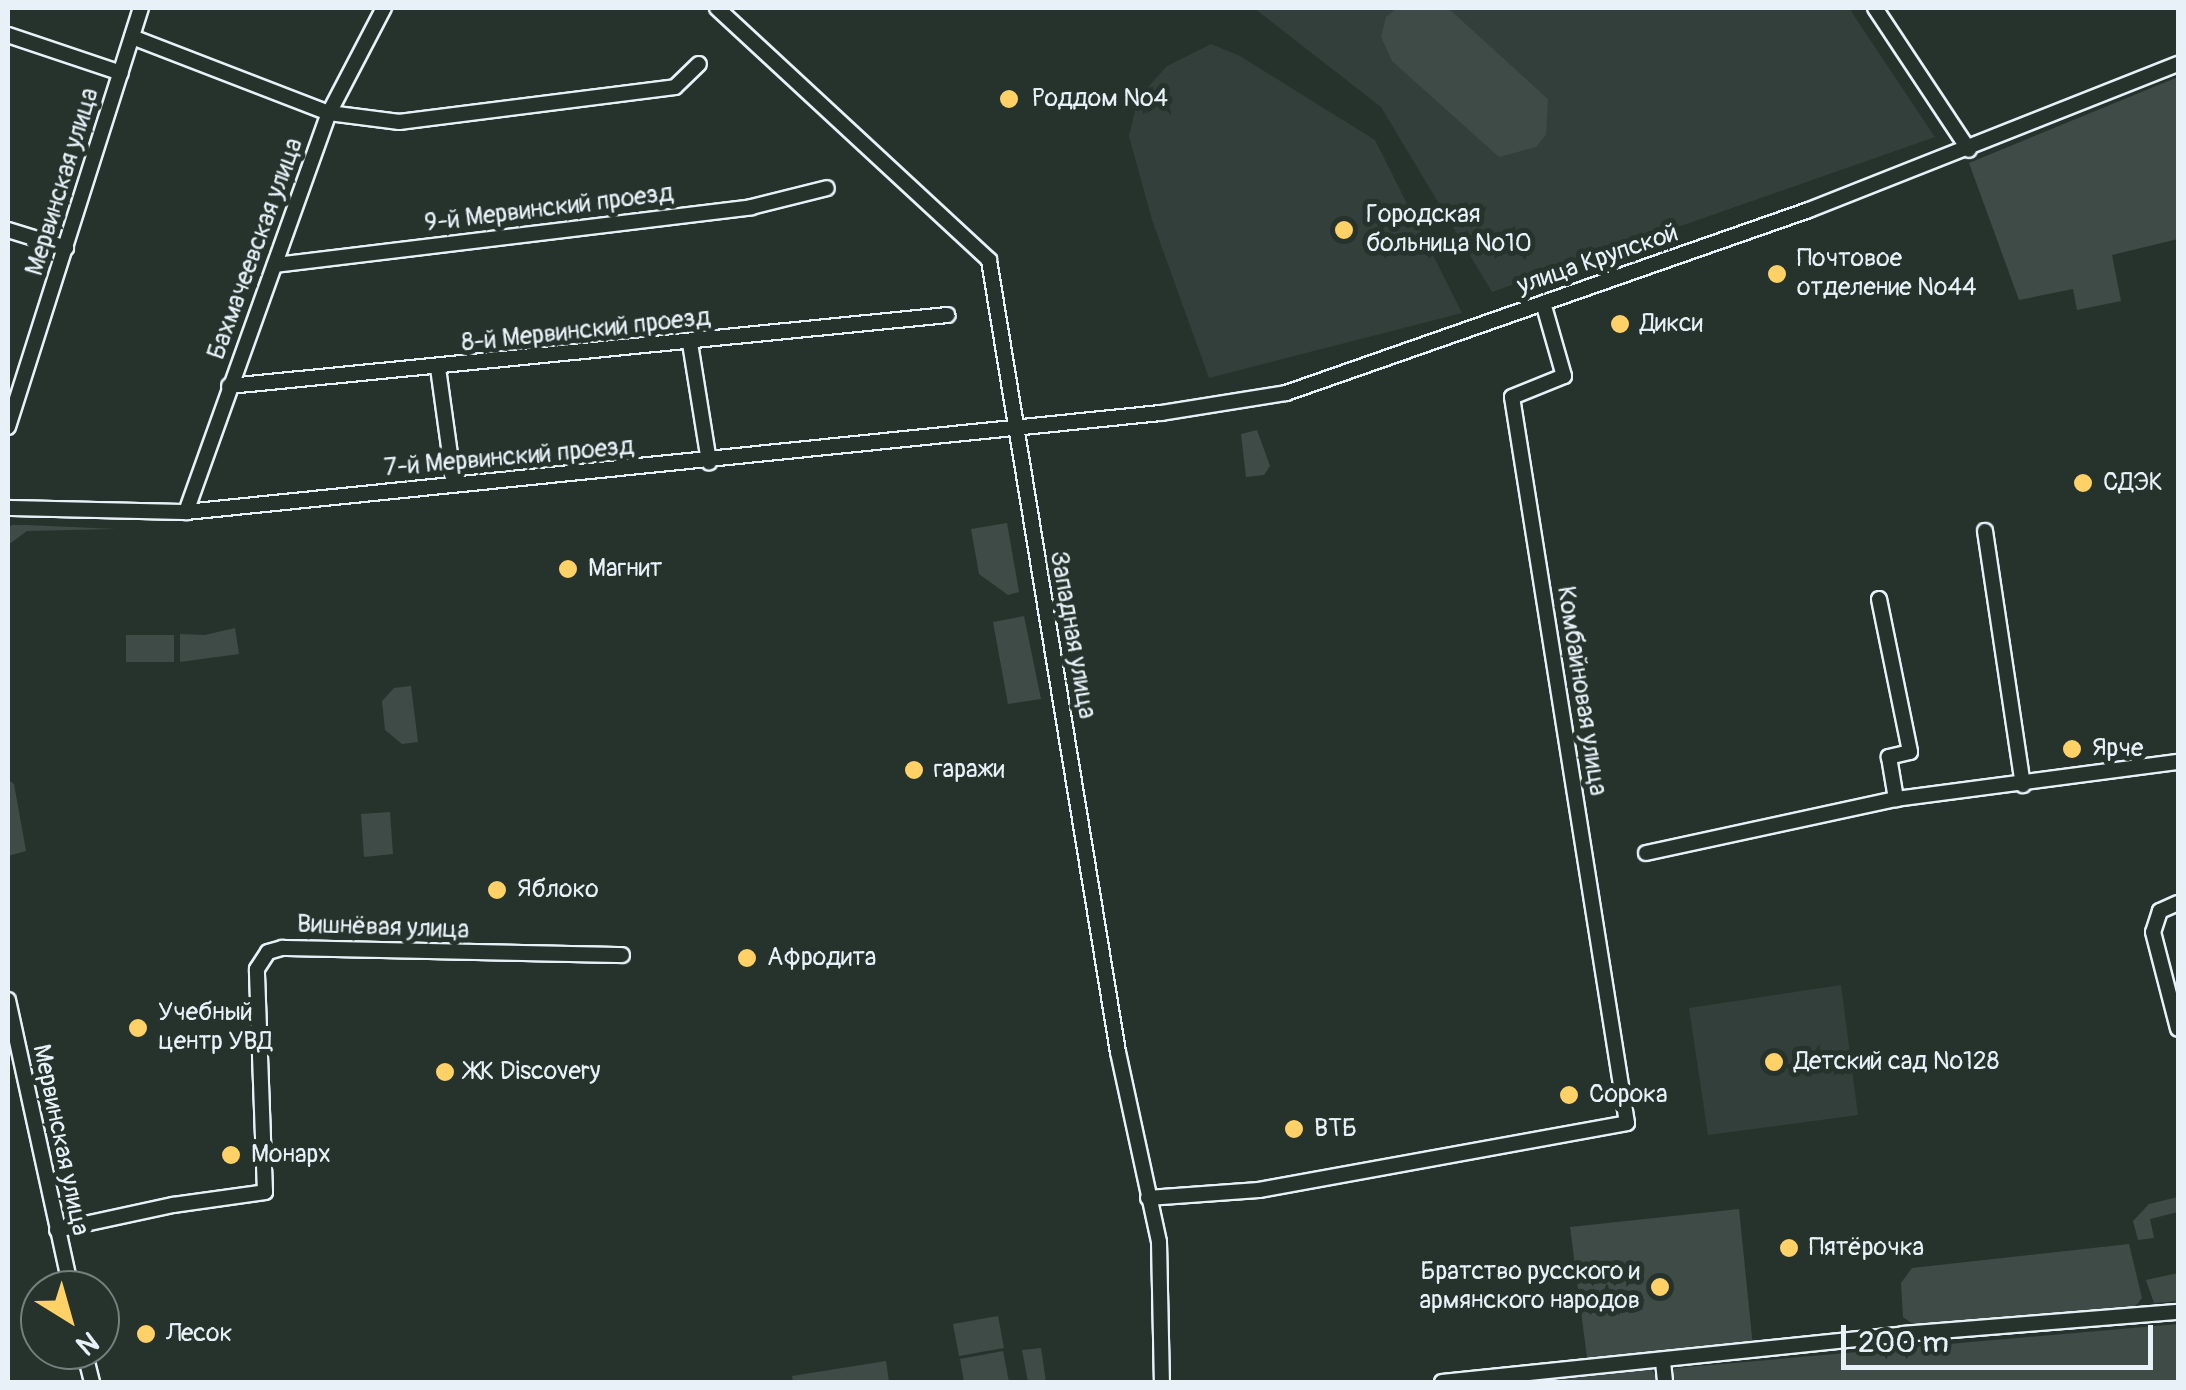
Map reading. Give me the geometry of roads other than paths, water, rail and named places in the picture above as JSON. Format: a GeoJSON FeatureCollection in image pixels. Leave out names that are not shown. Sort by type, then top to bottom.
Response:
{"type":"FeatureCollection","features":[{"type":"Feature","properties":{"kind":"street","name":"Мервинская улица"},"geometry":{"type":"LineString","coordinates":[[8,427],[141,8]]}},
{"type":"Feature","properties":{"kind":"street","name":"Бахмачеевская улица"},"geometry":{"type":"LineString","coordinates":[[186,512],[329,114],[384,8]]}},
{"type":"Feature","properties":{"kind":"street","name":"Западная улица"},"geometry":{"type":"LineString","coordinates":[[717,8],[989,260],[1118,1052],[1162,1264],[1162,1382]]}},
{"type":"Feature","properties":{"kind":"street"},"geometry":{"type":"LineString","coordinates":[[1874,8],[1969,150]]}},
{"type":"Feature","properties":{"kind":"street"},"geometry":{"type":"LineString","coordinates":[[8,35],[121,73]]}},
{"type":"Feature","properties":{"kind":"street"},"geometry":{"type":"LineString","coordinates":[[132,37],[329,114],[400,122],[675,88],[699,64]]}},
{"type":"Feature","properties":{"kind":"street","name":"улица Крупской"},"geometry":{"type":"LineString","coordinates":[[1014,428],[1161,413],[1286,392],[1969,150],[2178,64]]}},
{"type":"Feature","properties":{"kind":"street","name":"9-й Мервинский проезд"},"geometry":{"type":"LineString","coordinates":[[276,265],[750,207],[827,188]]}},
{"type":"Feature","properties":{"kind":"street"},"geometry":{"type":"LineString","coordinates":[[8,230],[66,248]]}},
{"type":"Feature","properties":{"kind":"street","name":"Комбайновая улица"},"geometry":{"type":"LineString","coordinates":[[1148,1198],[1259,1190],[1628,1123],[1512,397],[1564,376],[1543,303]]}},
{"type":"Feature","properties":{"kind":"street","name":"8-й Мервинский проезд"},"geometry":{"type":"LineString","coordinates":[[229,386],[948,315]]}},
{"type":"Feature","properties":{"kind":"street"},"geometry":{"type":"LineString","coordinates":[[690,343],[709,462]]}},
{"type":"Feature","properties":{"kind":"street"},"geometry":{"type":"LineString","coordinates":[[438,368],[454,484]]}},
{"type":"Feature","properties":{"kind":"street","name":"7-й Мервинский проезд"},"geometry":{"type":"LineString","coordinates":[[8,508],[186,512],[709,462],[1014,428]]}},
{"type":"Feature","properties":{"kind":"street"},"geometry":{"type":"LineString","coordinates":[[1985,531],[2024,785]]}},
{"type":"Feature","properties":{"kind":"street"},"geometry":{"type":"LineString","coordinates":[[1879,600],[1910,752],[1889,757],[1896,799]]}},
{"type":"Feature","properties":{"kind":"street"},"geometry":{"type":"LineString","coordinates":[[1646,853],[1896,799],[2178,762]]}},
{"type":"Feature","properties":{"kind":"street"},"geometry":{"type":"LineString","coordinates":[[2178,903],[2160,911],[2153,932],[2178,1029]]}},
{"type":"Feature","properties":{"kind":"street","name":"Вишнёвая улица"},"geometry":{"type":"LineString","coordinates":[[57,1230],[173,1205],[265,1192],[257,969],[268,952],[282,948],[622,955]]}},
{"type":"Feature","properties":{"kind":"street","name":"Мервинская улица"},"geometry":{"type":"LineString","coordinates":[[8,1000],[66,1270]]}},
{"type":"Feature","properties":{"kind":"street"},"geometry":{"type":"LineString","coordinates":[[1442,1382],[1903,1334],[2178,1312]]}},
{"type":"Feature","properties":{"kind":"street"},"geometry":{"type":"LineString","coordinates":[[1662,1362],[1666,1382]]}},
{"type":"Feature","properties":{"kind":"place","name":"Роддом №4"},"geometry":{"type":"Point","coordinates":[1009,99]}},
{"type":"Feature","properties":{"kind":"place","name":"Городская больница №10"},"geometry":{"type":"Point","coordinates":[1344,230]}},
{"type":"Feature","properties":{"kind":"place","name":"Почтовое отделение №44"},"geometry":{"type":"Point","coordinates":[1777,274]}},
{"type":"Feature","properties":{"kind":"place","name":"Дикси"},"geometry":{"type":"Point","coordinates":[1620,324]}},
{"type":"Feature","properties":{"kind":"place","name":"СДЭК"},"geometry":{"type":"Point","coordinates":[2083,483]}},
{"type":"Feature","properties":{"kind":"place","name":"Магнит"},"geometry":{"type":"Point","coordinates":[568,569]}},
{"type":"Feature","properties":{"kind":"place","name":"Ярче"},"geometry":{"type":"Point","coordinates":[2072,749]}},
{"type":"Feature","properties":{"kind":"place","name":"гаражи"},"geometry":{"type":"Point","coordinates":[914,770]}},
{"type":"Feature","properties":{"kind":"place","name":"Яблоко"},"geometry":{"type":"Point","coordinates":[497,890]}},
{"type":"Feature","properties":{"kind":"place","name":"Афродита"},"geometry":{"type":"Point","coordinates":[747,958]}},
{"type":"Feature","properties":{"kind":"place","name":"Учебный центр УВД"},"geometry":{"type":"Point","coordinates":[138,1028]}},
{"type":"Feature","properties":{"kind":"place","name":"Детский сад №128"},"geometry":{"type":"Point","coordinates":[1774,1062]}},
{"type":"Feature","properties":{"kind":"place","name":"ЖК Discovery"},"geometry":{"type":"Point","coordinates":[445,1072]}},
{"type":"Feature","properties":{"kind":"place","name":"Сорока"},"geometry":{"type":"Point","coordinates":[1569,1095]}},
{"type":"Feature","properties":{"kind":"place","name":"ВТБ"},"geometry":{"type":"Point","coordinates":[1294,1129]}},
{"type":"Feature","properties":{"kind":"place","name":"Монарх"},"geometry":{"type":"Point","coordinates":[231,1155]}},
{"type":"Feature","properties":{"kind":"place","name":"Пятёрочка"},"geometry":{"type":"Point","coordinates":[1789,1248]}},
{"type":"Feature","properties":{"kind":"place","name":"Братство русского и армянского народов"},"geometry":{"type":"Point","coordinates":[1660,1287]}},
{"type":"Feature","properties":{"kind":"place","name":"Лесок"},"geometry":{"type":"Point","coordinates":[146,1334]}}]}
